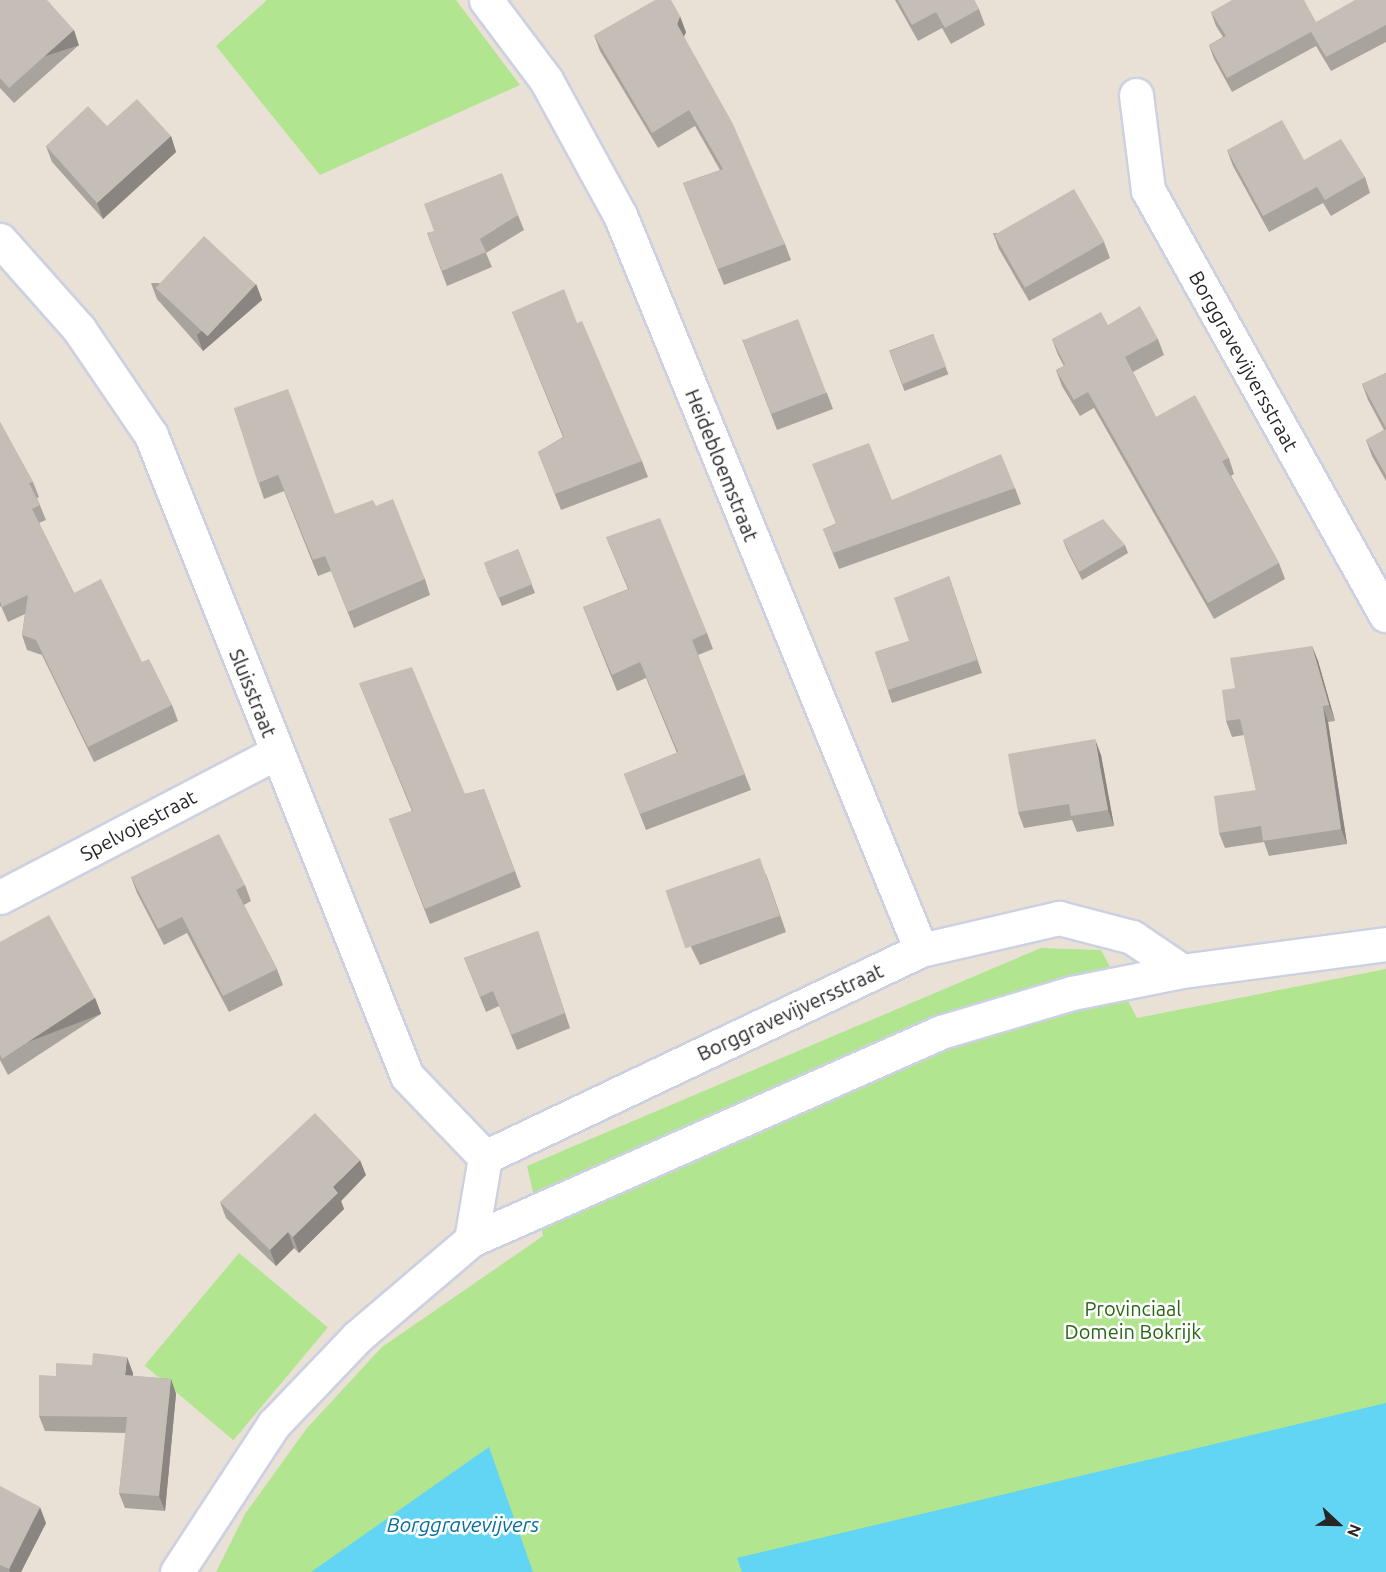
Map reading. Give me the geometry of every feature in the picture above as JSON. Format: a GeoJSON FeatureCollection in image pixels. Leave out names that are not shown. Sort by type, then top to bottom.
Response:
{"type":"FeatureCollection","features":[{"type":"Feature","properties":{"kind":"street","name":"Heidebloemstraat"},"geometry":{"type":"LineString","coordinates":[[486,0],[546,80],[620,215],[921,950]]}},
{"type":"Feature","properties":{"kind":"street","name":"Borggravevijversstraat"},"geometry":{"type":"LineString","coordinates":[[1136,96],[1148,190],[1386,615]]}},
{"type":"Feature","properties":{"kind":"street","name":"Sluisstraat"},"geometry":{"type":"LineString","coordinates":[[0,240],[79,329],[151,435],[406,1076],[485,1157]]}},
{"type":"Feature","properties":{"kind":"street","name":"Spelvojestraat"},"geometry":{"type":"LineString","coordinates":[[0,897],[276,753]]}},
{"type":"Feature","properties":{"kind":"street","name":"Borggravevijversstraat"},"geometry":{"type":"LineString","coordinates":[[485,1157],[921,950],[1059,918],[1132,937],[1182,970]]}},
{"type":"Feature","properties":{"kind":"street"},"geometry":{"type":"LineString","coordinates":[[177,1572],[274,1424],[357,1337],[471,1240],[941,1032],[1072,993],[1182,970],[1386,944]]}},
{"type":"Feature","properties":{"kind":"street"},"geometry":{"type":"LineString","coordinates":[[471,1240],[485,1157]]}},
{"type":"Feature","properties":{"kind":"green space"},"geometry":{"type":"Polygon","coordinates":[[[267,0],[456,0],[520,85],[320,175],[216,46],[267,0]]]}},
{"type":"Feature","properties":{"kind":"green space","name":"Provinciaal Domein Bokrijk"},"geometry":{"type":"Polygon","coordinates":[[[1041,948],[1101,950],[1137,1018],[1386,969],[1386,1572],[216,1572],[245,1514],[307,1428],[382,1347],[543,1236],[527,1166],[1041,948]]]}},
{"type":"Feature","properties":{"kind":"green space"},"geometry":{"type":"Polygon","coordinates":[[[239,1253],[328,1328],[233,1440],[145,1366],[239,1253]]]}},
{"type":"Feature","properties":{"kind":"water"},"geometry":{"type":"Polygon","coordinates":[[[1386,1403],[1386,1572],[742,1572],[737,1558],[1386,1403]]]}},
{"type":"Feature","properties":{"kind":"water","name":"Borggravevijvers"},"geometry":{"type":"Polygon","coordinates":[[[489,1447],[533,1572],[311,1572],[489,1447]]]}},
{"type":"Feature","properties":{"kind":"building"},"geometry":{"type":"Polygon","coordinates":[[[0,0],[47,0],[74,30],[9,88],[0,78],[0,0]]]}},
{"type":"Feature","properties":{"kind":"building"},"geometry":{"type":"Polygon","coordinates":[[[655,0],[671,0],[680,16],[677,24],[733,124],[785,244],[718,269],[683,183],[723,169],[689,110],[652,133],[594,35],[655,0]]]}},
{"type":"Feature","properties":{"kind":"building"},"geometry":{"type":"Polygon","coordinates":[[[898,0],[974,0],[979,9],[945,28],[936,12],[912,25],[898,0]]]}},
{"type":"Feature","properties":{"kind":"building"},"geometry":{"type":"Polygon","coordinates":[[[1232,0],[1304,0],[1316,22],[1355,0],[1386,0],[1386,25],[1326,57],[1311,32],[1227,78],[1209,45],[1226,36],[1211,12],[1232,0]]]}},
{"type":"Feature","properties":{"kind":"building"},"geometry":{"type":"Polygon","coordinates":[[[137,99],[171,136],[97,203],[46,146],[88,106],[107,126],[137,99]]]}},
{"type":"Feature","properties":{"kind":"building"},"geometry":{"type":"Polygon","coordinates":[[[1282,120],[1304,160],[1341,139],[1365,177],[1325,200],[1317,187],[1263,216],[1227,150],[1282,120]]]}},
{"type":"Feature","properties":{"kind":"building"},"geometry":{"type":"Polygon","coordinates":[[[502,173],[518,215],[480,239],[486,252],[442,271],[427,233],[434,231],[424,204],[502,173]]]}},
{"type":"Feature","properties":{"kind":"building"},"geometry":{"type":"Polygon","coordinates":[[[1074,189],[1104,242],[1025,288],[994,235],[1074,189]]]}},
{"type":"Feature","properties":{"kind":"building"},"geometry":{"type":"Polygon","coordinates":[[[204,236],[256,284],[208,336],[156,288],[204,236]]]}},
{"type":"Feature","properties":{"kind":"building"},"geometry":{"type":"Polygon","coordinates":[[[564,289],[577,323],[582,321],[642,461],[555,494],[538,452],[564,437],[512,312],[564,289]]]}},
{"type":"Feature","properties":{"kind":"building"},"geometry":{"type":"Polygon","coordinates":[[[1140,306],[1158,339],[1125,357],[1156,417],[1195,395],[1229,458],[1222,461],[1279,563],[1208,603],[1088,392],[1074,400],[1056,370],[1065,365],[1052,339],[1101,312],[1108,325],[1140,306]]]}},
{"type":"Feature","properties":{"kind":"building"},"geometry":{"type":"Polygon","coordinates":[[[798,319],[826,393],[771,414],[743,340],[798,319]]]}},
{"type":"Feature","properties":{"kind":"building"},"geometry":{"type":"Polygon","coordinates":[[[933,334],[946,366],[903,384],[889,352],[933,334]]]}},
{"type":"Feature","properties":{"kind":"building"},"geometry":{"type":"Polygon","coordinates":[[[1386,373],[1386,428],[1362,384],[1386,373]]]}},
{"type":"Feature","properties":{"kind":"building"},"geometry":{"type":"Polygon","coordinates":[[[288,389],[335,514],[373,500],[376,506],[393,499],[425,579],[348,612],[325,556],[313,560],[278,475],[258,483],[234,408],[288,389]]]}},
{"type":"Feature","properties":{"kind":"building"},"geometry":{"type":"Polygon","coordinates":[[[0,422],[33,482],[29,483],[40,505],[32,509],[74,593],[101,579],[142,662],[149,659],[172,705],[88,747],[36,640],[22,635],[28,595],[2,607],[0,601],[0,422]]]}},
{"type":"Feature","properties":{"kind":"building"},"geometry":{"type":"Polygon","coordinates":[[[1386,429],[1386,475],[1366,440],[1386,429]]]}},
{"type":"Feature","properties":{"kind":"building"},"geometry":{"type":"Polygon","coordinates":[[[869,443],[892,500],[1001,454],[1015,488],[833,553],[823,529],[836,524],[812,464],[869,443]]]}},
{"type":"Feature","properties":{"kind":"building"},"geometry":{"type":"Polygon","coordinates":[[[660,518],[707,633],[692,640],[745,774],[640,814],[624,774],[678,752],[640,662],[612,675],[583,607],[629,589],[606,537],[660,518]]]}},
{"type":"Feature","properties":{"kind":"building"},"geometry":{"type":"Polygon","coordinates":[[[1103,519],[1125,545],[1079,572],[1063,540],[1103,519]]]}},
{"type":"Feature","properties":{"kind":"building"},"geometry":{"type":"Polygon","coordinates":[[[518,549],[532,584],[498,598],[484,563],[518,549]]]}},
{"type":"Feature","properties":{"kind":"building"},"geometry":{"type":"Polygon","coordinates":[[[949,576],[977,660],[888,690],[875,652],[909,641],[894,598],[949,576]]]}},
{"type":"Feature","properties":{"kind":"building"},"geometry":{"type":"Polygon","coordinates":[[[1312,646],[1329,705],[1323,706],[1341,829],[1263,841],[1261,826],[1219,833],[1214,796],[1256,790],[1240,719],[1226,721],[1222,690],[1235,688],[1230,658],[1312,646]]]}},
{"type":"Feature","properties":{"kind":"building"},"geometry":{"type":"Polygon","coordinates":[[[412,667],[465,794],[484,789],[515,871],[425,909],[389,819],[413,811],[359,683],[412,667]]]}},
{"type":"Feature","properties":{"kind":"building"},"geometry":{"type":"Polygon","coordinates":[[[1095,739],[1108,810],[1071,816],[1069,804],[1018,812],[1008,754],[1095,739]]]}},
{"type":"Feature","properties":{"kind":"building"},"geometry":{"type":"Polygon","coordinates":[[[219,834],[245,885],[236,890],[277,969],[223,996],[182,917],[158,929],[131,877],[219,834]]]}},
{"type":"Feature","properties":{"kind":"building"},"geometry":{"type":"Polygon","coordinates":[[[760,858],[780,916],[685,948],[665,891],[760,858]]]}},
{"type":"Feature","properties":{"kind":"building"},"geometry":{"type":"Polygon","coordinates":[[[49,915],[95,998],[2,1059],[0,1054],[0,942],[49,915]]]}},
{"type":"Feature","properties":{"kind":"building"},"geometry":{"type":"Polygon","coordinates":[[[538,931],[565,1013],[511,1035],[493,991],[480,997],[464,958],[538,931]]]}},
{"type":"Feature","properties":{"kind":"building"},"geometry":{"type":"Polygon","coordinates":[[[315,1113],[360,1160],[333,1187],[338,1193],[293,1237],[288,1232],[270,1250],[220,1202],[315,1113]]]}},
{"type":"Feature","properties":{"kind":"building"},"geometry":{"type":"Polygon","coordinates":[[[93,1353],[127,1357],[125,1375],[171,1379],[159,1496],[119,1493],[127,1417],[39,1416],[39,1375],[56,1376],[56,1363],[92,1365],[93,1353]]]}},
{"type":"Feature","properties":{"kind":"building"},"geometry":{"type":"Polygon","coordinates":[[[0,1486],[40,1507],[9,1569],[0,1565],[0,1486]]]}}]}
